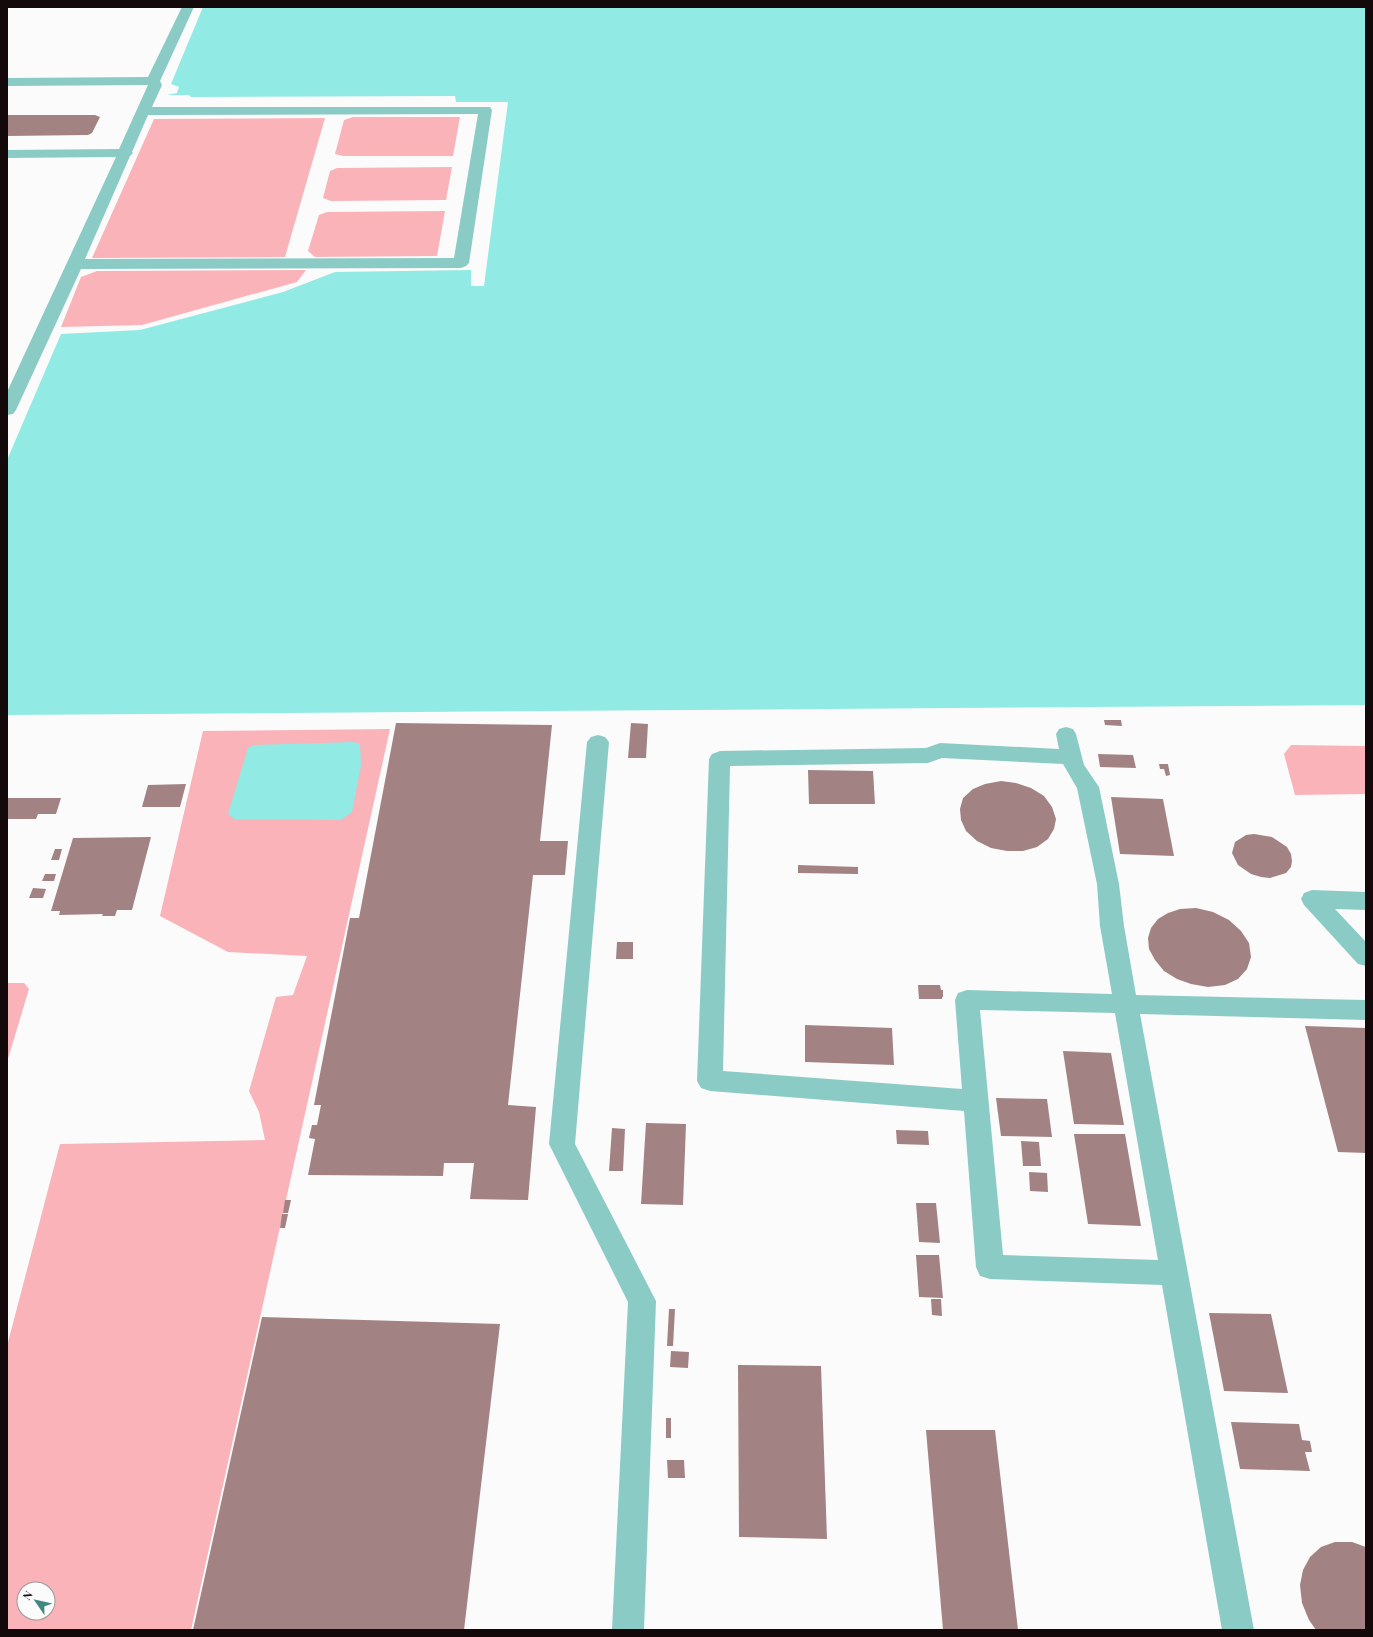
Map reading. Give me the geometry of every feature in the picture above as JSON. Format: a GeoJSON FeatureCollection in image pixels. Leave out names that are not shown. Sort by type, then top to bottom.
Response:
{"type":"FeatureCollection","features":[{"type":"Feature","properties":{"kind":"street"},"geometry":{"type":"LineString","coordinates":[[7,410],[126,153],[155,85],[153,81],[188,7]]}},
{"type":"Feature","properties":{"kind":"street"},"geometry":{"type":"LineString","coordinates":[[7,82],[153,81]]}},
{"type":"Feature","properties":{"kind":"street"},"geometry":{"type":"LineString","coordinates":[[75,264],[461,263],[485,110],[143,111]]}},
{"type":"Feature","properties":{"kind":"street"},"geometry":{"type":"LineString","coordinates":[[7,154],[126,153]]}},
{"type":"Feature","properties":{"kind":"street"},"geometry":{"type":"LineString","coordinates":[[598,742],[562,1144],[642,1301],[628,1630]]}},
{"type":"Feature","properties":{"kind":"street"},"geometry":{"type":"LineString","coordinates":[[975,1101],[710,1081],[720,759],[928,755],[940,750],[1069,746],[1074,766],[1088,787],[1108,884],[1112,926],[1238,1630]]}},
{"type":"Feature","properties":{"kind":"street"},"geometry":{"type":"LineString","coordinates":[[1366,901],[1312,899],[1366,957]]}},
{"type":"Feature","properties":{"kind":"street"},"geometry":{"type":"LineString","coordinates":[[1174,1273],[990,1267],[967,1000],[1366,1010]]}},
{"type":"Feature","properties":{"kind":"shaded area"},"geometry":{"type":"Polygon","coordinates":[[[353,117],[460,117],[453,156],[343,156],[335,154],[344,120],[353,117]]]}},
{"type":"Feature","properties":{"kind":"shaded area"},"geometry":{"type":"Polygon","coordinates":[[[325,118],[285,257],[92,258],[154,119],[325,118]]]}},
{"type":"Feature","properties":{"kind":"shaded area"},"geometry":{"type":"Polygon","coordinates":[[[452,167],[446,200],[331,201],[323,198],[330,171],[337,168],[452,167]]]}},
{"type":"Feature","properties":{"kind":"shaded area"},"geometry":{"type":"Polygon","coordinates":[[[445,211],[437,256],[315,257],[308,251],[319,215],[327,212],[445,211]]]}},
{"type":"Feature","properties":{"kind":"shaded area"},"geometry":{"type":"Polygon","coordinates":[[[306,270],[297,282],[142,325],[61,327],[81,277],[97,271],[306,270]]]}},
{"type":"Feature","properties":{"kind":"shaded area"},"geometry":{"type":"Polygon","coordinates":[[[390,729],[191,1630],[7,1630],[7,1346],[60,1144],[265,1140],[259,1112],[249,1091],[276,997],[293,995],[307,956],[228,952],[160,916],[203,731],[390,729]]]}},
{"type":"Feature","properties":{"kind":"shaded area"},"geometry":{"type":"Polygon","coordinates":[[[1291,745],[1366,746],[1366,794],[1295,795],[1284,754],[1291,745]]]}},
{"type":"Feature","properties":{"kind":"shaded area"},"geometry":{"type":"Polygon","coordinates":[[[7,983],[24,983],[29,989],[7,1062],[7,983]]]}},
{"type":"Feature","properties":{"kind":"water"},"geometry":{"type":"Polygon","coordinates":[[[203,7],[1366,7],[1366,705],[7,715],[7,460],[61,334],[140,330],[283,292],[335,272],[471,270],[471,286],[484,286],[508,102],[456,102],[455,96],[191,97],[189,95],[167,95],[177,93],[179,87],[171,84],[203,7]]]}},
{"type":"Feature","properties":{"kind":"water"},"geometry":{"type":"Polygon","coordinates":[[[353,742],[360,744],[361,765],[352,812],[341,820],[234,819],[228,814],[248,748],[254,745],[353,742]]]}},
{"type":"Feature","properties":{"kind":"building"},"geometry":{"type":"Polygon","coordinates":[[[7,115],[95,115],[100,117],[92,133],[88,135],[7,136],[7,115]]]}},
{"type":"Feature","properties":{"kind":"building"},"geometry":{"type":"Polygon","coordinates":[[[1104,720],[1121,720],[1122,726],[1105,725],[1104,720]]]}},
{"type":"Feature","properties":{"kind":"building"},"geometry":{"type":"Polygon","coordinates":[[[396,723],[552,725],[540,841],[568,841],[565,875],[533,875],[508,1105],[536,1107],[528,1200],[470,1199],[474,1163],[444,1163],[443,1176],[308,1175],[315,1139],[309,1138],[312,1125],[317,1125],[321,1105],[314,1105],[350,918],[359,918],[396,723]]]}},
{"type":"Feature","properties":{"kind":"building"},"geometry":{"type":"Polygon","coordinates":[[[631,723],[648,724],[646,758],[628,758],[631,723]]]}},
{"type":"Feature","properties":{"kind":"building"},"geometry":{"type":"Polygon","coordinates":[[[1098,754],[1133,755],[1136,768],[1100,767],[1098,754]]]}},
{"type":"Feature","properties":{"kind":"building"},"geometry":{"type":"Polygon","coordinates":[[[1159,764],[1168,764],[1170,775],[1166,776],[1164,769],[1160,769],[1159,764]]]}},
{"type":"Feature","properties":{"kind":"building"},"geometry":{"type":"Polygon","coordinates":[[[808,770],[873,771],[875,804],[809,804],[808,770]]]}},
{"type":"Feature","properties":{"kind":"building"},"geometry":{"type":"Polygon","coordinates":[[[1001,781],[1016,783],[1031,788],[1044,796],[1052,807],[1056,819],[1054,829],[1048,839],[1037,847],[1023,851],[1007,851],[991,848],[977,841],[966,831],[961,820],[960,809],[963,798],[973,789],[985,784],[1001,781]]]}},
{"type":"Feature","properties":{"kind":"building"},"geometry":{"type":"Polygon","coordinates":[[[186,784],[180,807],[142,807],[148,785],[186,784]]]}},
{"type":"Feature","properties":{"kind":"building"},"geometry":{"type":"Polygon","coordinates":[[[1111,797],[1163,799],[1174,856],[1120,854],[1111,797]]]}},
{"type":"Feature","properties":{"kind":"building"},"geometry":{"type":"Polygon","coordinates":[[[7,798],[61,798],[56,814],[38,814],[36,819],[7,819],[7,798]]]}},
{"type":"Feature","properties":{"kind":"building"},"geometry":{"type":"Polygon","coordinates":[[[1254,834],[1272,837],[1287,847],[1291,854],[1292,861],[1291,867],[1286,873],[1270,878],[1261,877],[1251,874],[1238,865],[1232,853],[1235,842],[1246,835],[1254,834]]]}},
{"type":"Feature","properties":{"kind":"building"},"geometry":{"type":"Polygon","coordinates":[[[151,837],[132,910],[117,910],[115,916],[102,916],[103,914],[59,915],[60,911],[51,911],[73,838],[151,837]]]}},
{"type":"Feature","properties":{"kind":"building"},"geometry":{"type":"Polygon","coordinates":[[[55,849],[62,849],[59,860],[51,860],[55,849]]]}},
{"type":"Feature","properties":{"kind":"building"},"geometry":{"type":"Polygon","coordinates":[[[798,865],[858,867],[858,874],[798,873],[798,865]]]}},
{"type":"Feature","properties":{"kind":"building"},"geometry":{"type":"Polygon","coordinates":[[[45,874],[56,874],[54,881],[42,881],[45,874]]]}},
{"type":"Feature","properties":{"kind":"building"},"geometry":{"type":"Polygon","coordinates":[[[33,888],[46,889],[43,898],[29,898],[33,888]]]}},
{"type":"Feature","properties":{"kind":"building"},"geometry":{"type":"Polygon","coordinates":[[[1196,908],[1213,912],[1229,920],[1241,931],[1249,943],[1251,957],[1247,969],[1238,979],[1225,985],[1208,987],[1191,984],[1177,979],[1164,971],[1155,960],[1149,949],[1148,938],[1151,928],[1158,919],[1168,913],[1180,909],[1196,908]]]}},
{"type":"Feature","properties":{"kind":"building"},"geometry":{"type":"Polygon","coordinates":[[[617,942],[633,942],[633,959],[616,959],[617,942]]]}},
{"type":"Feature","properties":{"kind":"building"},"geometry":{"type":"Polygon","coordinates":[[[918,985],[940,985],[941,990],[943,990],[942,999],[919,999],[918,985]]]}},
{"type":"Feature","properties":{"kind":"building"},"geometry":{"type":"Polygon","coordinates":[[[805,1025],[892,1028],[894,1065],[805,1062],[805,1025]]]}},
{"type":"Feature","properties":{"kind":"building"},"geometry":{"type":"Polygon","coordinates":[[[1305,1026],[1366,1028],[1366,1153],[1338,1152],[1305,1026]]]}},
{"type":"Feature","properties":{"kind":"building"},"geometry":{"type":"Polygon","coordinates":[[[1063,1051],[1111,1053],[1124,1125],[1074,1124],[1063,1051]]]}},
{"type":"Feature","properties":{"kind":"building"},"geometry":{"type":"Polygon","coordinates":[[[996,1098],[1047,1099],[1052,1137],[1001,1136],[996,1098]]]}},
{"type":"Feature","properties":{"kind":"building"},"geometry":{"type":"Polygon","coordinates":[[[646,1123],[686,1124],[683,1205],[641,1204],[646,1123]]]}},
{"type":"Feature","properties":{"kind":"building"},"geometry":{"type":"Polygon","coordinates":[[[612,1128],[625,1129],[623,1171],[609,1171],[612,1128]]]}},
{"type":"Feature","properties":{"kind":"building"},"geometry":{"type":"Polygon","coordinates":[[[896,1130],[928,1131],[929,1145],[897,1144],[896,1130]]]}},
{"type":"Feature","properties":{"kind":"building"},"geometry":{"type":"Polygon","coordinates":[[[1074,1134],[1125,1134],[1141,1226],[1088,1224],[1074,1134]]]}},
{"type":"Feature","properties":{"kind":"building"},"geometry":{"type":"Polygon","coordinates":[[[1021,1141],[1039,1142],[1041,1166],[1023,1166],[1021,1141]]]}},
{"type":"Feature","properties":{"kind":"building"},"geometry":{"type":"Polygon","coordinates":[[[1029,1172],[1047,1173],[1048,1192],[1030,1191],[1029,1172]]]}},
{"type":"Feature","properties":{"kind":"building"},"geometry":{"type":"Polygon","coordinates":[[[285,1200],[291,1200],[288,1213],[283,1213],[285,1200]]]}},
{"type":"Feature","properties":{"kind":"building"},"geometry":{"type":"Polygon","coordinates":[[[916,1203],[936,1203],[940,1243],[919,1242],[916,1203]]]}},
{"type":"Feature","properties":{"kind":"building"},"geometry":{"type":"Polygon","coordinates":[[[282,1214],[288,1214],[285,1228],[280,1228],[282,1214]]]}},
{"type":"Feature","properties":{"kind":"building"},"geometry":{"type":"Polygon","coordinates":[[[916,1255],[939,1255],[943,1298],[919,1297],[916,1255]]]}},
{"type":"Feature","properties":{"kind":"building"},"geometry":{"type":"Polygon","coordinates":[[[931,1299],[941,1299],[942,1316],[932,1315],[931,1299]]]}},
{"type":"Feature","properties":{"kind":"building"},"geometry":{"type":"Polygon","coordinates":[[[669,1309],[675,1309],[673,1346],[667,1346],[669,1309]]]}},
{"type":"Feature","properties":{"kind":"building"},"geometry":{"type":"Polygon","coordinates":[[[1209,1313],[1271,1314],[1288,1393],[1224,1391],[1209,1313]]]}},
{"type":"Feature","properties":{"kind":"building"},"geometry":{"type":"Polygon","coordinates":[[[262,1317],[500,1324],[464,1630],[193,1630],[262,1317]]]}},
{"type":"Feature","properties":{"kind":"building"},"geometry":{"type":"Polygon","coordinates":[[[671,1351],[689,1352],[688,1368],[670,1367],[671,1351]]]}},
{"type":"Feature","properties":{"kind":"building"},"geometry":{"type":"Polygon","coordinates":[[[738,1365],[821,1366],[827,1539],[739,1537],[738,1365]]]}},
{"type":"Feature","properties":{"kind":"building"},"geometry":{"type":"Polygon","coordinates":[[[666,1418],[671,1418],[671,1438],[666,1438],[666,1418]]]}},
{"type":"Feature","properties":{"kind":"building"},"geometry":{"type":"Polygon","coordinates":[[[1231,1422],[1299,1424],[1302,1440],[1310,1441],[1312,1452],[1305,1452],[1310,1471],[1240,1469],[1231,1422]]]}},
{"type":"Feature","properties":{"kind":"building"},"geometry":{"type":"Polygon","coordinates":[[[926,1430],[995,1430],[1018,1630],[943,1630],[926,1430]]]}},
{"type":"Feature","properties":{"kind":"building"},"geometry":{"type":"Polygon","coordinates":[[[667,1460],[684,1460],[685,1478],[668,1478],[667,1460]]]}},
{"type":"Feature","properties":{"kind":"building"},"geometry":{"type":"Polygon","coordinates":[[[1335,1542],[1352,1542],[1366,1547],[1366,1630],[1316,1630],[1309,1620],[1302,1603],[1300,1585],[1303,1570],[1310,1557],[1321,1547],[1335,1542]]]}}]}
